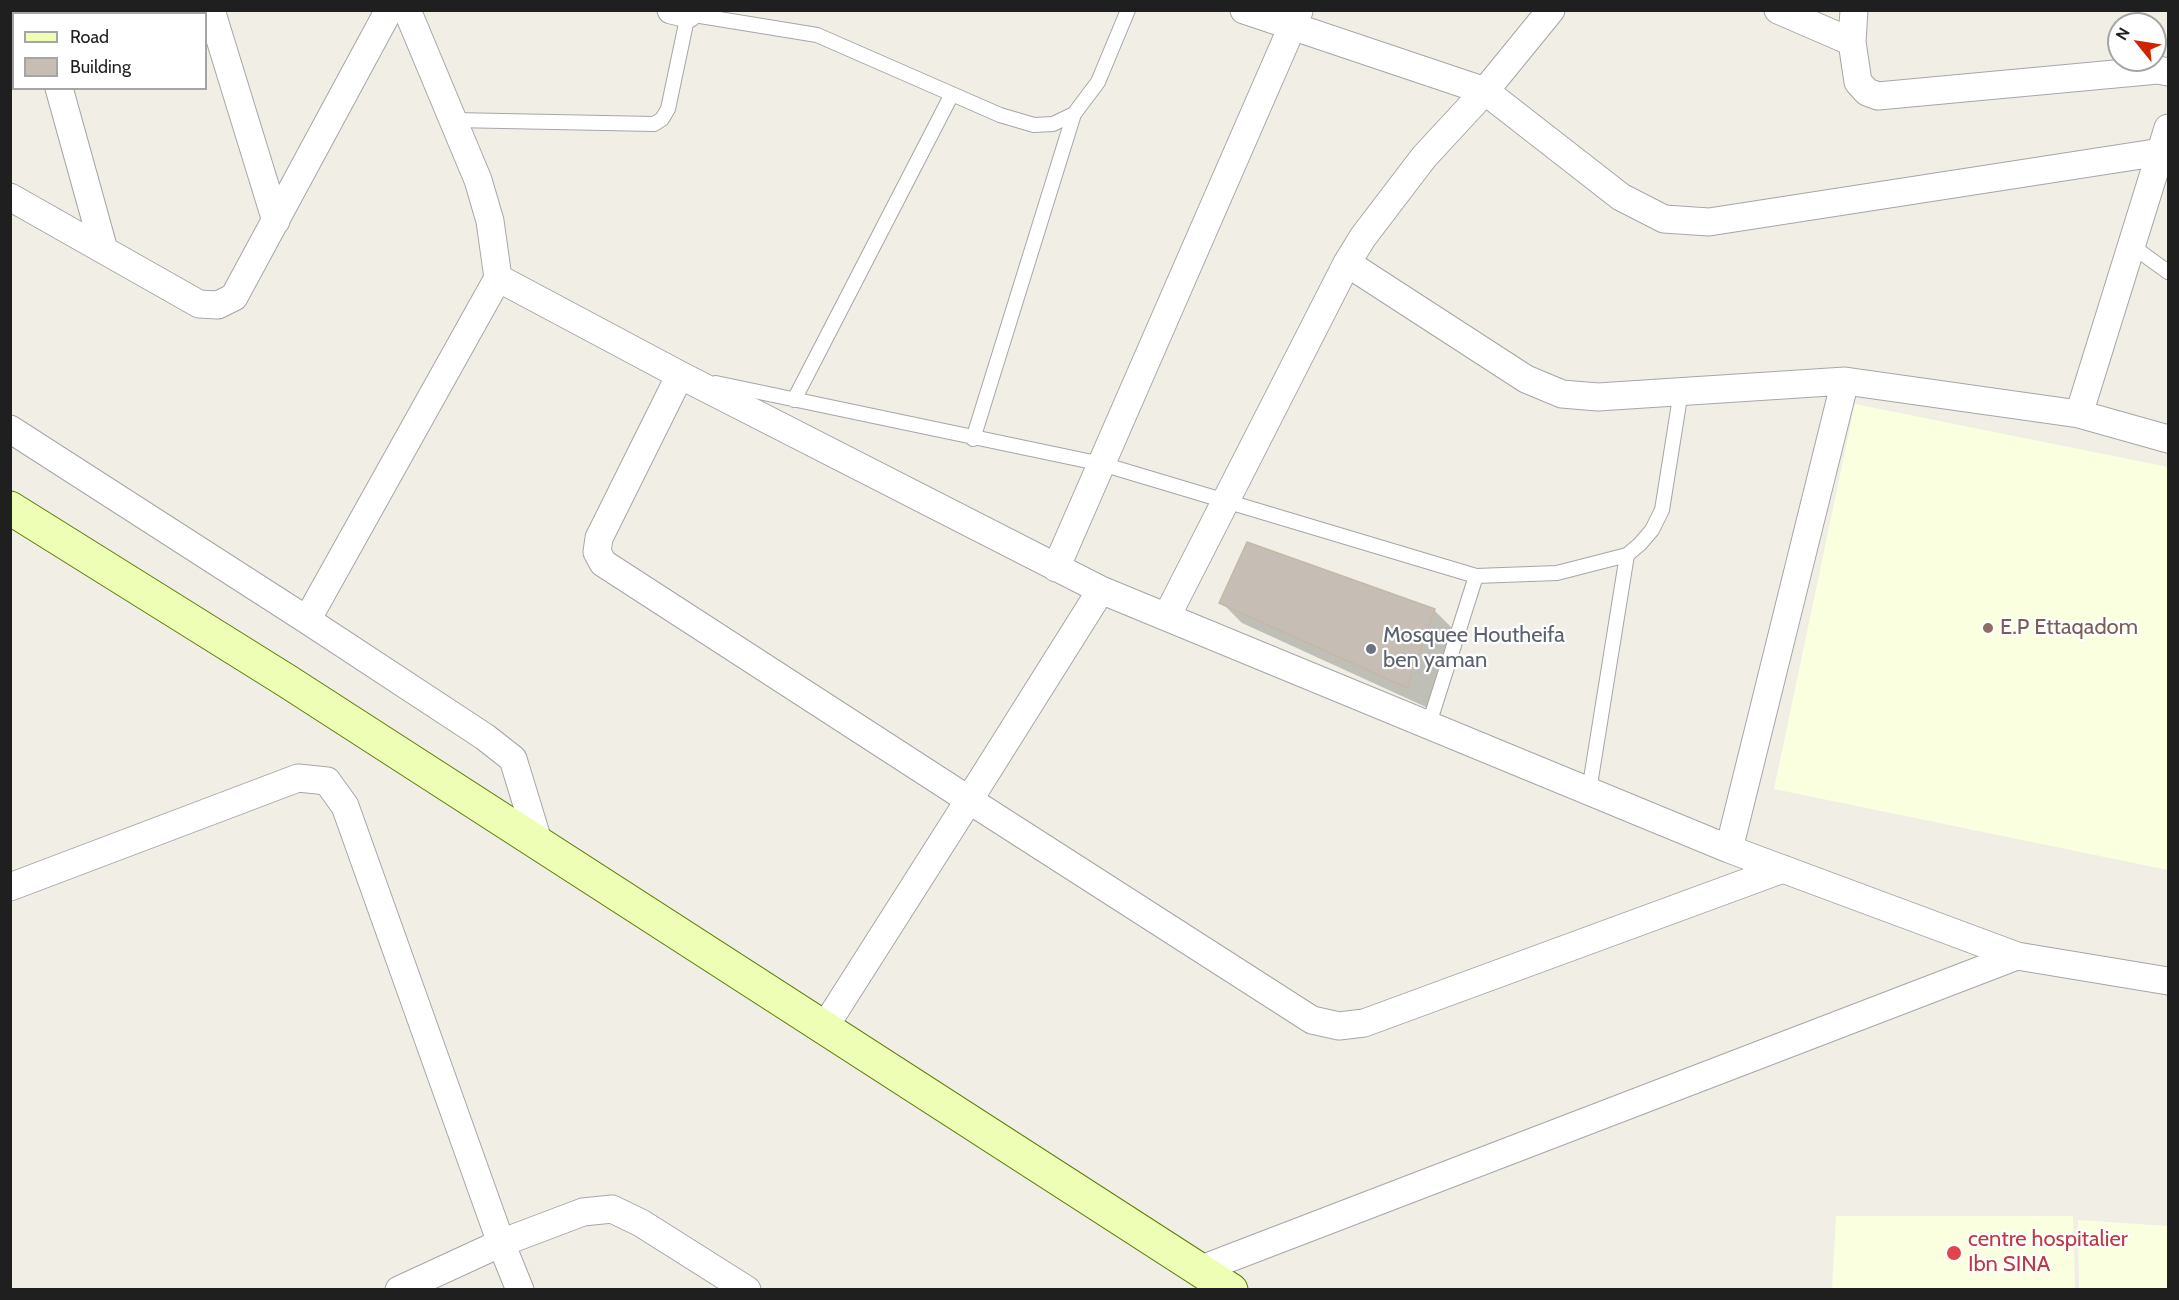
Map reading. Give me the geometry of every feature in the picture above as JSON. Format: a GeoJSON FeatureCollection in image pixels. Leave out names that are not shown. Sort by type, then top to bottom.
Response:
{"type":"FeatureCollection","features":[{"type":"Feature","properties":{"kind":"main road"},"geometry":{"type":"LineString","coordinates":[[10,508],[277,675],[824,1028],[1080,1190],[1231,1290]]}},
{"type":"Feature","properties":{"kind":"street"},"geometry":{"type":"LineString","coordinates":[[211,10],[276,221]]}},
{"type":"Feature","properties":{"kind":"street"},"geometry":{"type":"LineString","coordinates":[[10,197],[199,304],[218,305],[234,297],[389,10]]}},
{"type":"Feature","properties":{"kind":"street"},"geometry":{"type":"LineString","coordinates":[[307,620],[498,278],[490,221],[478,180],[407,10]]}},
{"type":"Feature","properties":{"kind":"street"},"geometry":{"type":"LineString","coordinates":[[1244,10],[1296,18],[1485,91],[1621,197],[1664,219],[1709,222],[2165,140],[2079,414]]}},
{"type":"Feature","properties":{"kind":"street"},"geometry":{"type":"LineString","coordinates":[[1167,616],[1347,263],[1363,237],[1424,157],[1485,91],[1551,10]]}},
{"type":"Feature","properties":{"kind":"street"},"geometry":{"type":"LineString","coordinates":[[1778,10],[1852,42]]}},
{"type":"Feature","properties":{"kind":"street"},"geometry":{"type":"LineString","coordinates":[[1854,10],[1852,42],[1858,82],[1867,92],[1878,96],[2158,70],[2169,72]]}},
{"type":"Feature","properties":{"kind":"street"},"geometry":{"type":"LineString","coordinates":[[1056,568],[1296,18]]}},
{"type":"Feature","properties":{"kind":"street"},"geometry":{"type":"LineString","coordinates":[[60,90],[104,250]]}},
{"type":"Feature","properties":{"kind":"street"},"geometry":{"type":"LineString","coordinates":[[1347,263],[1527,379],[1562,394],[1598,397],[1845,381],[2079,414],[2169,439]]}},
{"type":"Feature","properties":{"kind":"street"},"geometry":{"type":"LineString","coordinates":[[498,278],[680,375],[1101,590],[1729,849],[2017,956],[2169,981]]}},
{"type":"Feature","properties":{"kind":"street"},"geometry":{"type":"LineString","coordinates":[[680,375],[599,538],[597,552],[603,563],[1312,1020],[1338,1026],[1364,1023],[1783,869]]}},
{"type":"Feature","properties":{"kind":"street"},"geometry":{"type":"LineString","coordinates":[[1729,849],[1845,381]]}},
{"type":"Feature","properties":{"kind":"street"},"geometry":{"type":"LineString","coordinates":[[10,429],[485,737],[513,759],[539,844]]}},
{"type":"Feature","properties":{"kind":"street"},"geometry":{"type":"LineString","coordinates":[[824,1028],[1101,590]]}},
{"type":"Feature","properties":{"kind":"street"},"geometry":{"type":"LineString","coordinates":[[10,887],[298,778],[327,781],[345,806],[501,1243],[520,1290]]}},
{"type":"Feature","properties":{"kind":"street"},"geometry":{"type":"LineString","coordinates":[[1199,1270],[2017,956]]}},
{"type":"Feature","properties":{"kind":"street"},"geometry":{"type":"LineString","coordinates":[[399,1290],[501,1243],[583,1212],[612,1209],[641,1223],[747,1290]]}},
{"type":"Feature","properties":{"kind":"lane"},"geometry":{"type":"LineString","coordinates":[[973,439],[1074,114],[1098,82],[1128,10]]}},
{"type":"Feature","properties":{"kind":"lane"},"geometry":{"type":"LineString","coordinates":[[453,120],[654,124],[662,119],[668,109],[683,12],[816,35],[1000,116],[1034,125],[1053,124],[1074,114]]}},
{"type":"Feature","properties":{"kind":"lane"},"geometry":{"type":"LineString","coordinates":[[794,400],[952,94]]}},
{"type":"Feature","properties":{"kind":"lane"},"geometry":{"type":"LineString","coordinates":[[2132,246],[2169,272]]}},
{"type":"Feature","properties":{"kind":"lane"},"geometry":{"type":"LineString","coordinates":[[680,375],[973,439],[1102,464],[1224,503],[1476,576],[1557,573],[1627,555],[1652,530],[1662,510],[1682,391]]}},
{"type":"Feature","properties":{"kind":"lane"},"geometry":{"type":"LineString","coordinates":[[1589,791],[1627,555]]}},
{"type":"Feature","properties":{"kind":"lane"},"geometry":{"type":"LineString","coordinates":[[1429,724],[1476,576]]}},
{"type":"Feature","properties":{"kind":"shaded area","name":"E.P Ettaqadom"},"geometry":{"type":"Polygon","coordinates":[[[1855,404],[2168,467],[2168,870],[1774,789],[1855,404]]]}},
{"type":"Feature","properties":{"kind":"shaded area","name":"centre hospitalier Ibn SINA"},"geometry":{"type":"Polygon","coordinates":[[[1836,1216],[2073,1216],[2075,1289],[1832,1289],[1836,1216]]]}},
{"type":"Feature","properties":{"kind":"shaded area"},"geometry":{"type":"Polygon","coordinates":[[[2078,1220],[2168,1226],[2168,1289],[2079,1289],[2078,1220]]]}},
{"type":"Feature","properties":{"kind":"building","name":"Mosquee Houtheifa ben yaman"},"geometry":{"type":"Polygon","coordinates":[[[1247,542],[1435,609],[1407,688],[1219,603],[1247,542]]]}},
{"type":"Feature","properties":{"kind":"place","name":"E.P Ettaqadom"},"geometry":{"type":"Point","coordinates":[1988,628]}},
{"type":"Feature","properties":{"kind":"place","name":"Mosquee Houtheifa ben yaman"},"geometry":{"type":"Point","coordinates":[1371,649]}},
{"type":"Feature","properties":{"kind":"place","name":"centre hospitalier Ibn SINA"},"geometry":{"type":"Point","coordinates":[1954,1253]}}]}
